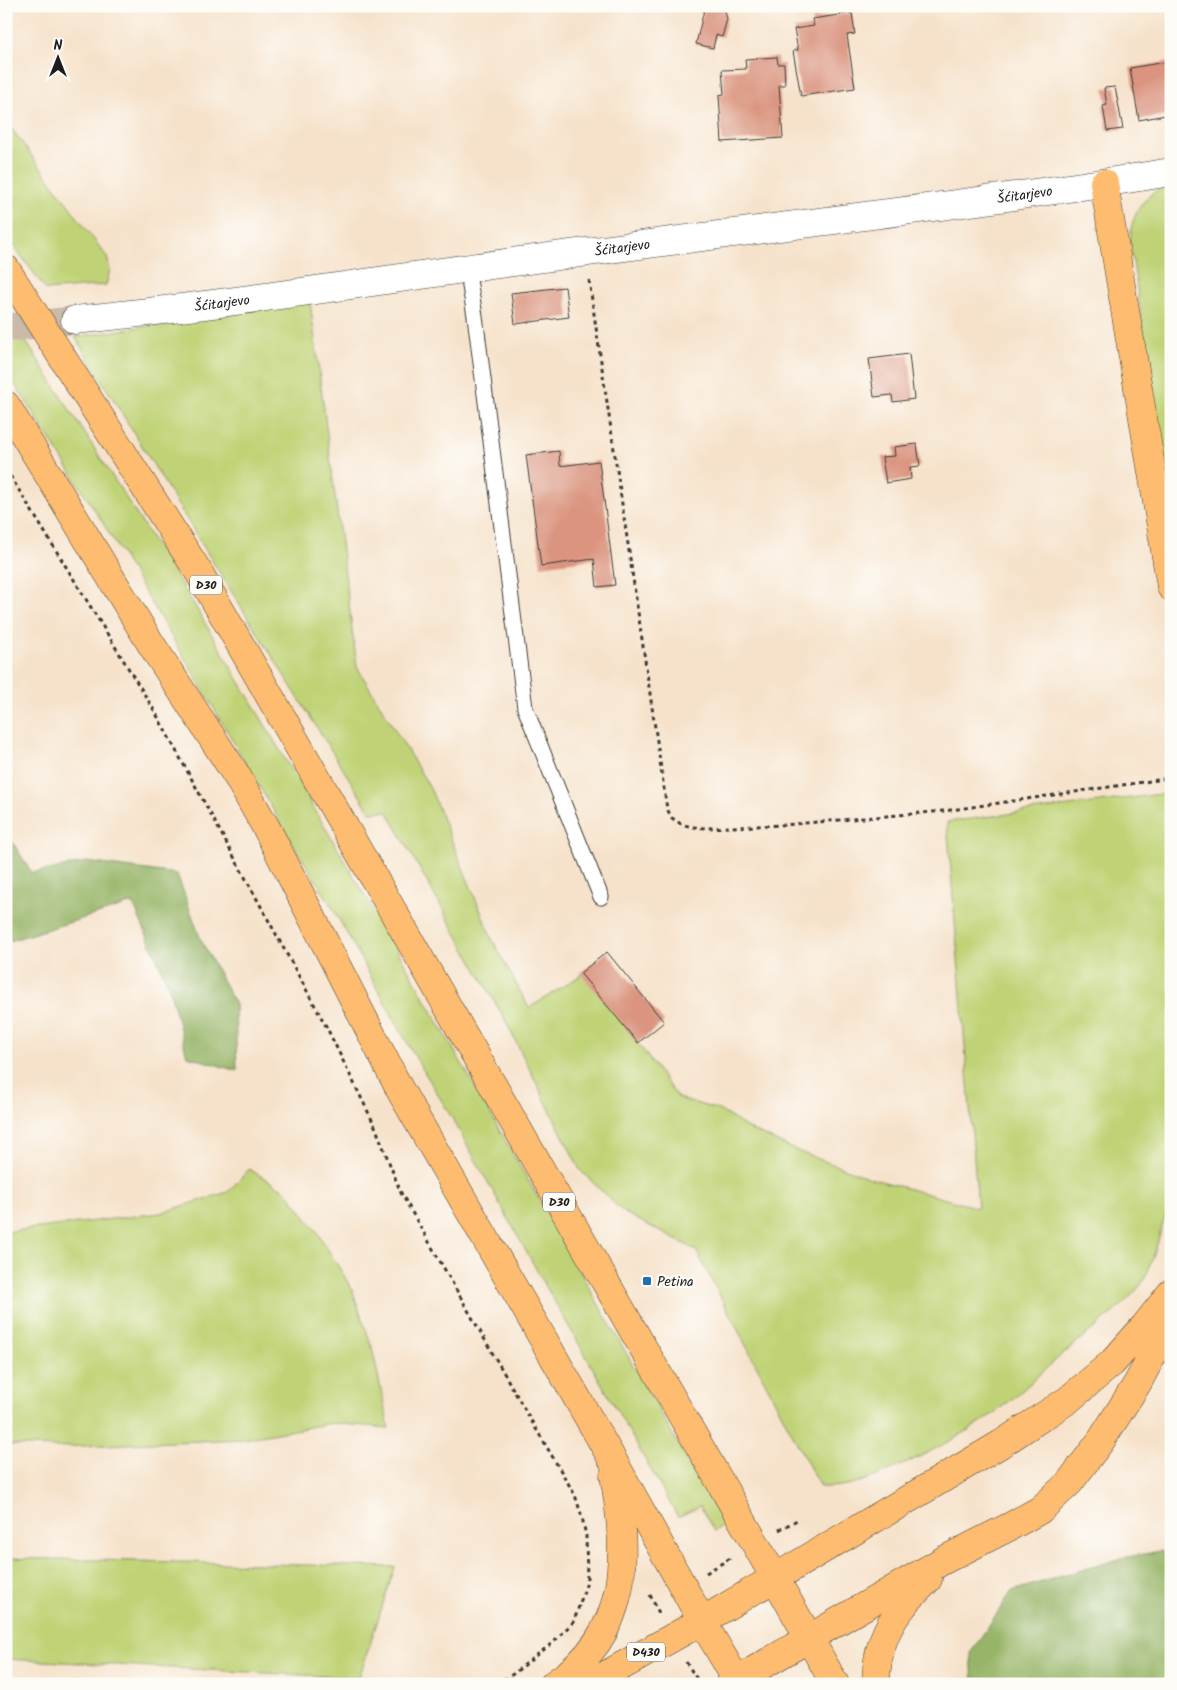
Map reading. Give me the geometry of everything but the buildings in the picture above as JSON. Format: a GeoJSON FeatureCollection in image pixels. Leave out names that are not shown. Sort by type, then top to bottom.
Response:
{"type":"FeatureCollection","features":[{"type":"Feature","properties":{"kind":"main road"},"geometry":{"type":"LineString","coordinates":[[1104,183],[1171,587]]}},
{"type":"Feature","properties":{"kind":"main road","name":"D30"},"geometry":{"type":"LineString","coordinates":[[6,269],[198,571],[835,1684]]}},
{"type":"Feature","properties":{"kind":"main road"},"geometry":{"type":"LineString","coordinates":[[6,405],[151,644],[237,776],[268,831],[400,1090],[611,1457],[735,1682],[944,1560],[1040,1510],[1069,1483],[1100,1442],[1131,1392],[1171,1320]]}},
{"type":"Feature","properties":{"kind":"main road"},"geometry":{"type":"LineString","coordinates":[[702,1621],[1001,1444],[1068,1400],[1112,1363],[1171,1293]]}},
{"type":"Feature","properties":{"kind":"main road"},"geometry":{"type":"LineString","coordinates":[[554,1684],[569,1674],[590,1653],[603,1634],[614,1608],[622,1569],[623,1537],[611,1457]]}},
{"type":"Feature","properties":{"kind":"main road"},"geometry":{"type":"LineString","coordinates":[[876,1684],[876,1666],[890,1625],[903,1605],[944,1560]]}},
{"type":"Feature","properties":{"kind":"main road","name":"D430"},"geometry":{"type":"LineString","coordinates":[[590,1684],[702,1621]]}},
{"type":"Feature","properties":{"kind":"street","name":"Šćitarjevo"},"geometry":{"type":"LineString","coordinates":[[75,320],[154,312],[585,252],[899,212],[1171,172]]}},
{"type":"Feature","properties":{"kind":"lane"},"geometry":{"type":"LineString","coordinates":[[467,268],[476,316],[526,708],[601,897]]}},
{"type":"Feature","properties":{"kind":"path"},"geometry":{"type":"LineString","coordinates":[[585,252],[667,809],[672,818],[692,828],[802,823],[944,811],[1171,778]]}},
{"type":"Feature","properties":{"kind":"path"},"geometry":{"type":"LineString","coordinates":[[6,469],[154,710],[326,1026],[375,1126],[401,1193],[574,1494],[582,1516],[586,1536],[587,1582],[574,1621],[556,1640],[513,1674],[496,1684]]}},
{"type":"Feature","properties":{"kind":"path"},"geometry":{"type":"LineString","coordinates":[[650,1596],[683,1588],[755,1543],[797,1520]]}},
{"type":"Feature","properties":{"kind":"green space"},"geometry":{"type":"Polygon","coordinates":[[[6,121],[107,257],[110,270],[106,285],[46,290],[6,235],[6,121]]]}},
{"type":"Feature","properties":{"kind":"green space"},"geometry":{"type":"Polygon","coordinates":[[[1171,185],[1171,520],[1130,241],[1135,215],[1142,203],[1152,193],[1171,185]]]}},
{"type":"Feature","properties":{"kind":"green space"},"geometry":{"type":"Polygon","coordinates":[[[310,301],[357,667],[430,788],[492,939],[529,1008],[586,972],[678,1098],[719,1110],[751,1130],[800,1152],[870,1178],[978,1208],[947,822],[1168,793],[1171,812],[1171,1202],[1153,1258],[1139,1287],[1122,1305],[1074,1344],[1011,1400],[985,1420],[943,1445],[871,1478],[842,1486],[820,1487],[696,1250],[623,1212],[580,1170],[504,1018],[387,811],[370,812],[216,567],[75,337],[310,301]]]}},
{"type":"Feature","properties":{"kind":"green space"},"geometry":{"type":"Polygon","coordinates":[[[6,310],[195,606],[392,941],[724,1525],[714,1531],[700,1506],[678,1517],[455,1123],[413,1053],[331,905],[103,523],[6,370],[6,310]]]}},
{"type":"Feature","properties":{"kind":"green space"},"geometry":{"type":"Polygon","coordinates":[[[6,832],[32,873],[87,862],[177,874],[201,940],[235,1004],[237,1071],[187,1056],[169,987],[133,903],[6,942],[6,832]]]}},
{"type":"Feature","properties":{"kind":"green space"},"geometry":{"type":"Polygon","coordinates":[[[249,1169],[286,1191],[316,1230],[352,1289],[372,1347],[389,1428],[332,1423],[244,1439],[57,1447],[6,1445],[6,1232],[160,1213],[228,1192],[249,1169]]]}},
{"type":"Feature","properties":{"kind":"green space"},"geometry":{"type":"Polygon","coordinates":[[[1171,1549],[1171,1684],[973,1684],[971,1652],[1012,1591],[1122,1558],[1171,1549]]]}},
{"type":"Feature","properties":{"kind":"green space"},"geometry":{"type":"Polygon","coordinates":[[[6,1558],[395,1567],[359,1678],[6,1659],[6,1558]]]}},
{"type":"Feature","properties":{"kind":"tunnel"},"geometry":{"type":"LineString","coordinates":[[6,328],[75,320]]}},
{"type":"Feature","properties":{"kind":"place","name":"Petina"},"geometry":{"type":"Point","coordinates":[647,1281]}}]}
